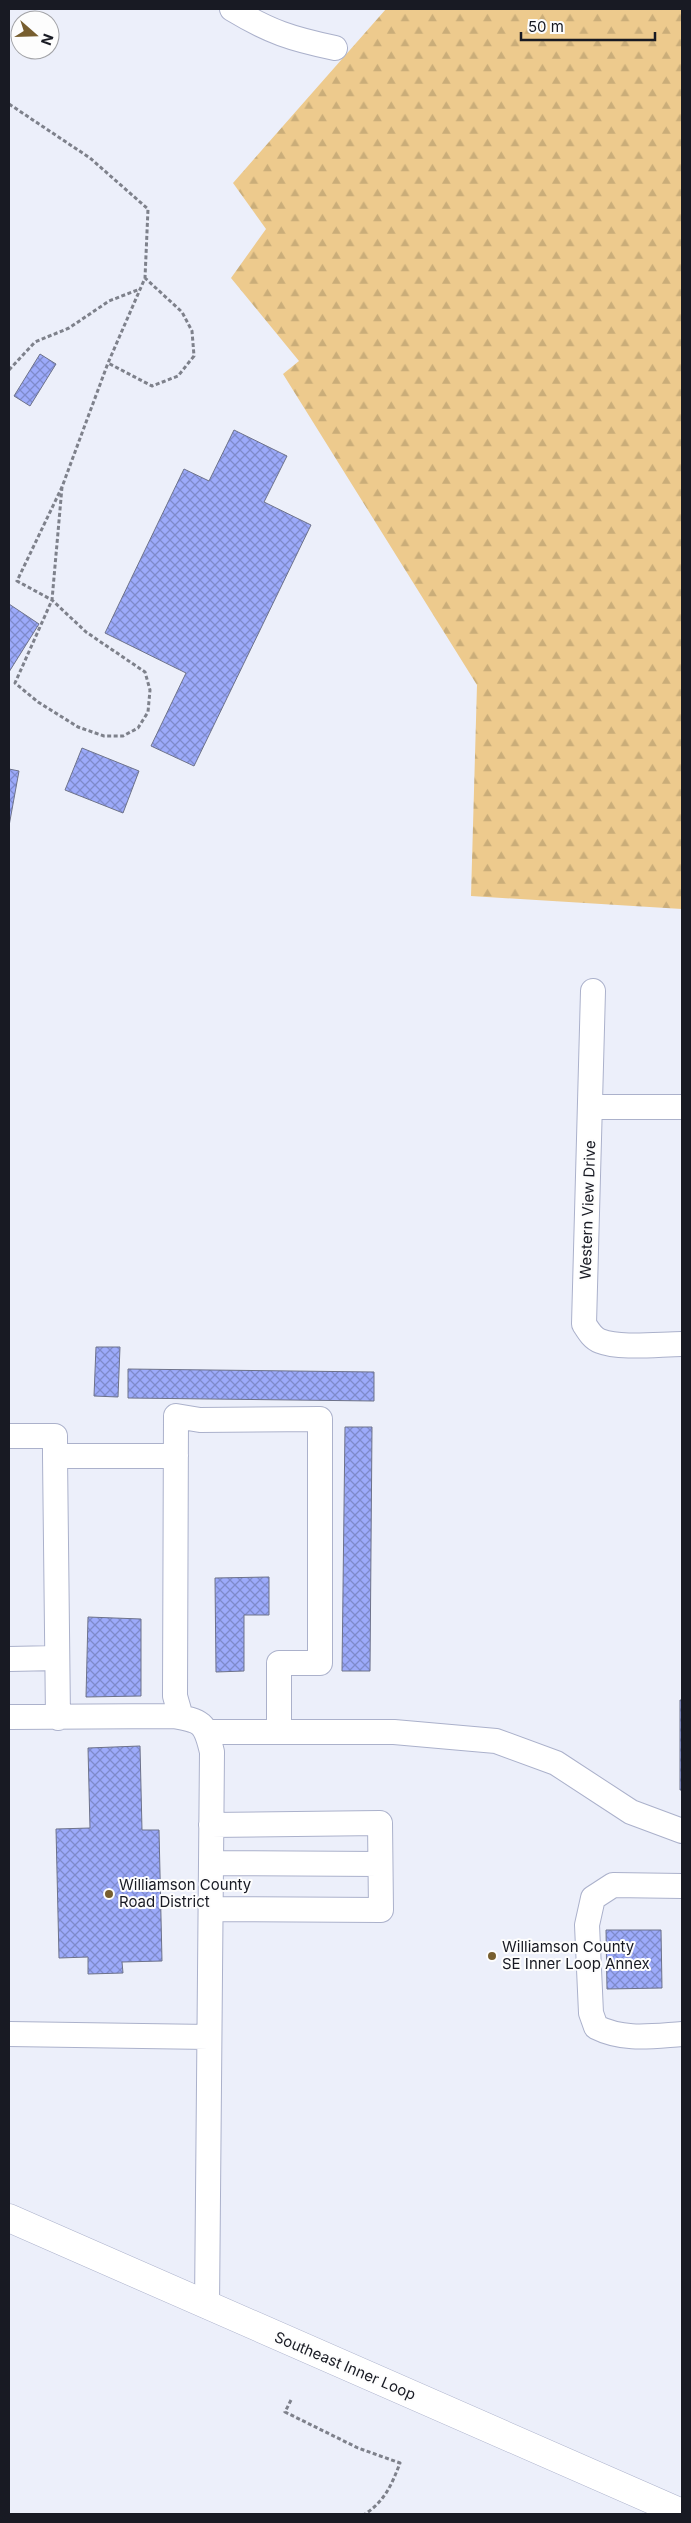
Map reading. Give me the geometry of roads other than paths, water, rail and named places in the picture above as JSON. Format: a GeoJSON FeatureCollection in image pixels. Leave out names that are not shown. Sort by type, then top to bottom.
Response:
{"type":"FeatureCollection","features":[{"type":"Feature","properties":{"kind":"main road","name":"Southeast Inner Loop"},"geometry":{"type":"LineString","coordinates":[[9,2218],[682,2513]]}},
{"type":"Feature","properties":{"kind":"street"},"geometry":{"type":"LineString","coordinates":[[232,9],[264,28],[297,40],[335,48]]}},
{"type":"Feature","properties":{"kind":"street","name":"Western View Drive"},"geometry":{"type":"LineString","coordinates":[[593,991],[584,1324],[590,1334],[600,1341],[619,1344],[682,1344]]}},
{"type":"Feature","properties":{"kind":"street"},"geometry":{"type":"LineString","coordinates":[[591,1107],[682,1107]]}},
{"type":"Feature","properties":{"kind":"street"},"geometry":{"type":"LineString","coordinates":[[181,1717],[176,1696],[176,1416],[200,1420],[320,1419],[320,1663],[280,1663],[279,1732]]}},
{"type":"Feature","properties":{"kind":"street"},"geometry":{"type":"LineString","coordinates":[[9,1436],[55,1436],[58,1718]]}},
{"type":"Feature","properties":{"kind":"street"},"geometry":{"type":"LineString","coordinates":[[55,1456],[176,1456]]}},
{"type":"Feature","properties":{"kind":"street"},"geometry":{"type":"LineString","coordinates":[[9,1659],[57,1658]]}},
{"type":"Feature","properties":{"kind":"street"},"geometry":{"type":"LineString","coordinates":[[9,1717],[181,1717],[196,1720],[208,1732],[212,1752],[207,2306]]}},
{"type":"Feature","properties":{"kind":"street"},"geometry":{"type":"LineString","coordinates":[[208,1732],[394,1732],[496,1741],[556,1763],[631,1812],[682,1831]]}},
{"type":"Feature","properties":{"kind":"street"},"geometry":{"type":"LineString","coordinates":[[210,1909],[381,1910],[380,1823],[211,1825]]}},
{"type":"Feature","properties":{"kind":"street"},"geometry":{"type":"LineString","coordinates":[[211,1863],[380,1864]]}},
{"type":"Feature","properties":{"kind":"street"},"geometry":{"type":"LineString","coordinates":[[682,1886],[613,1885],[593,1898],[587,1925],[591,2013],[596,2027],[610,2034],[623,2037],[682,2034]]}},
{"type":"Feature","properties":{"kind":"street"},"geometry":{"type":"LineString","coordinates":[[9,2034],[209,2037]]}},
{"type":"Feature","properties":{"kind":"place","name":"Williamson County Road District"},"geometry":{"type":"Point","coordinates":[109,1894]}},
{"type":"Feature","properties":{"kind":"place","name":"Williamson County SE Inner Loop Annex"},"geometry":{"type":"Point","coordinates":[492,1956]}}]}
